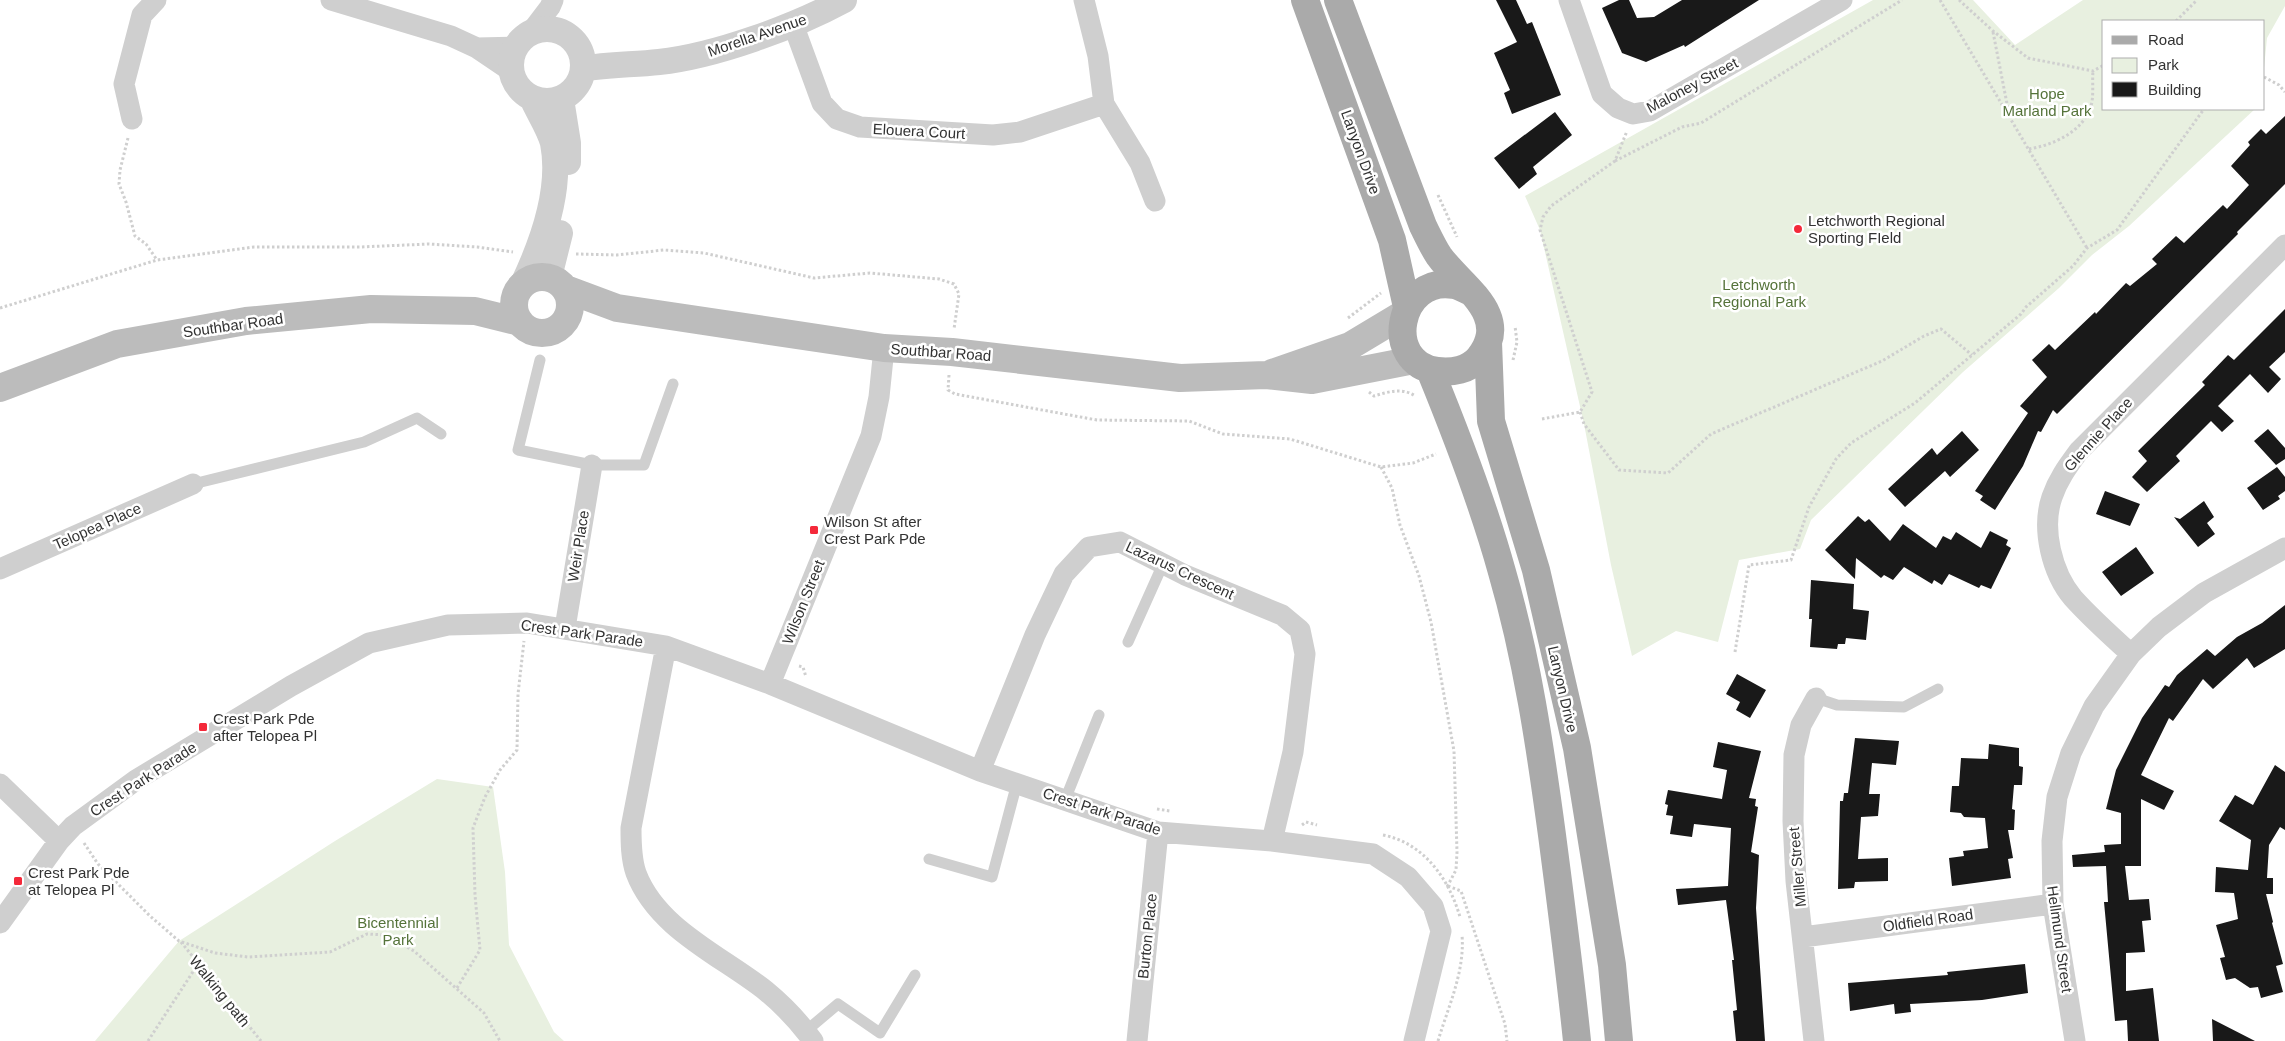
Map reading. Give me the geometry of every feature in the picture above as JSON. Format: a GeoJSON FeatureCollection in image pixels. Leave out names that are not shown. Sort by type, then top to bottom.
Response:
{"type":"FeatureCollection","features":[{"type":"Feature","properties":{"kind":"main road","name":"Lanyon Drive"},"geometry":{"type":"LineString","coordinates":[[1305,0],[1392,240],[1406,310]]}},
{"type":"Feature","properties":{"kind":"main road","name":"Lanyon Drive"},"geometry":{"type":"LineString","coordinates":[[1338,0],[1423,226],[1439,256],[1471,292]]}},
{"type":"Feature","properties":{"kind":"main road"},"geometry":{"type":"LineString","coordinates":[[536,277],[558,283],[570,299],[570,311],[565,322],[554,330],[542,333],[530,330],[519,301],[536,277]]}},
{"type":"Feature","properties":{"kind":"main road","name":"Southbar Road"},"geometry":{"type":"LineString","coordinates":[[558,283],[617,308],[884,348],[952,352],[1180,378],[1266,375],[1312,380],[1422,365]]}},
{"type":"Feature","properties":{"kind":"main road"},"geometry":{"type":"LineString","coordinates":[[1437,285],[1454,285],[1471,292],[1482,303],[1489,322],[1488,342],[1478,359],[1465,368],[1448,373],[1422,365],[1405,346],[1401,328],[1406,310],[1421,292],[1437,285]]}},
{"type":"Feature","properties":{"kind":"main road","name":"Southbar Road"},"geometry":{"type":"LineString","coordinates":[[0,388],[118,344],[246,321],[371,309],[475,311],[519,301]]}},
{"type":"Feature","properties":{"kind":"main road","name":"Southbar Road"},"geometry":{"type":"LineString","coordinates":[[565,322],[617,308]]}},
{"type":"Feature","properties":{"kind":"main road","name":"Southbar Road"},"geometry":{"type":"LineString","coordinates":[[1266,375],[1350,346],[1406,310]]}},
{"type":"Feature","properties":{"kind":"main road","name":"Lanyon Drive"},"geometry":{"type":"LineString","coordinates":[[1488,342],[1491,421],[1536,570],[1577,748],[1612,965],[1619,1041]]}},
{"type":"Feature","properties":{"kind":"main road","name":"Lanyon Drive"},"geometry":{"type":"LineString","coordinates":[[1422,365],[1477,488],[1503,573],[1524,658],[1540,743],[1570,968],[1577,1041]]}},
{"type":"Feature","properties":{"kind":"street"},"geometry":{"type":"LineString","coordinates":[[132,118],[124,84],[142,15],[156,0]]}},
{"type":"Feature","properties":{"kind":"street"},"geometry":{"type":"LineString","coordinates":[[331,0],[451,36],[477,48],[535,31],[570,37],[590,62],[574,89],[561,98],[543,101],[532,98],[522,91],[515,82],[535,31]]}},
{"type":"Feature","properties":{"kind":"street","name":"Morella Avenue"},"geometry":{"type":"LineString","coordinates":[[590,62],[659,62],[713,52],[793,24],[844,0]]}},
{"type":"Feature","properties":{"kind":"street"},"geometry":{"type":"LineString","coordinates":[[1084,0],[1098,56],[1104,104],[1140,163],[1155,201]]}},
{"type":"Feature","properties":{"kind":"street","name":"Maloney Street"},"geometry":{"type":"LineString","coordinates":[[1568,0],[1602,94],[1618,108],[1632,114],[1650,111],[1842,0]]}},
{"type":"Feature","properties":{"kind":"street","name":"Elouera Court"},"geometry":{"type":"LineString","coordinates":[[793,24],[822,102],[837,119],[860,127],[993,135],[1020,132],[1104,104]]}},
{"type":"Feature","properties":{"kind":"street"},"geometry":{"type":"LineString","coordinates":[[519,301],[537,254],[556,178],[552,142],[532,98]]}},
{"type":"Feature","properties":{"kind":"street"},"geometry":{"type":"LineString","coordinates":[[558,283],[568,178],[568,143],[561,98]]}},
{"type":"Feature","properties":{"kind":"street","name":"Glennie Place"},"geometry":{"type":"LineString","coordinates":[[2131,654],[2072,597],[2060,577],[2052,554],[2048,534],[2051,498],[2062,473],[2079,451],[2285,245]]}},
{"type":"Feature","properties":{"kind":"street","name":"Wilson Street"},"geometry":{"type":"LineString","coordinates":[[770,684],[873,429],[879,397],[884,348]]}},
{"type":"Feature","properties":{"kind":"street","name":"Weir Place"},"geometry":{"type":"LineString","coordinates":[[565,628],[592,465]]}},
{"type":"Feature","properties":{"kind":"street","name":"Telopea Place"},"geometry":{"type":"LineString","coordinates":[[0,569],[193,484]]}},
{"type":"Feature","properties":{"kind":"street","name":"Lazarus Crescent"},"geometry":{"type":"LineString","coordinates":[[980,771],[1035,635],[1064,574],[1090,547],[1120,542],[1163,564],[1250,603],[1282,615],[1300,630],[1305,654],[1293,752],[1272,840]]}},
{"type":"Feature","properties":{"kind":"street","name":"Hellmund Street"},"geometry":{"type":"LineString","coordinates":[[2075,1041],[2053,904],[2052,841],[2060,788],[2071,753],[2094,706],[2131,654],[2159,628],[2204,593],[2285,548]]}},
{"type":"Feature","properties":{"kind":"street","name":"Crest Park Parade"},"geometry":{"type":"LineString","coordinates":[[0,923],[66,833],[136,780],[291,686],[369,643],[448,625],[526,623],[666,646],[770,684],[980,771],[1158,832],[1272,840],[1373,854],[1408,877],[1434,906],[1441,931],[1414,1041]]}},
{"type":"Feature","properties":{"kind":"street"},"geometry":{"type":"LineString","coordinates":[[666,646],[631,828],[631,849],[635,872],[646,893],[671,922],[767,992],[809,1036]]}},
{"type":"Feature","properties":{"kind":"street","name":"Miller Street"},"geometry":{"type":"LineString","coordinates":[[1814,1041],[1804,937],[1796,881],[1793,831],[1794,755],[1801,725],[1816,698]]}},
{"type":"Feature","properties":{"kind":"street"},"geometry":{"type":"LineString","coordinates":[[0,784],[66,833]]}},
{"type":"Feature","properties":{"kind":"street","name":"Burton Place"},"geometry":{"type":"LineString","coordinates":[[1137,1041],[1158,832]]}},
{"type":"Feature","properties":{"kind":"street","name":"Oldfield Road"},"geometry":{"type":"LineString","coordinates":[[1804,937],[2053,904]]}},
{"type":"Feature","properties":{"kind":"lane"},"geometry":{"type":"LineString","coordinates":[[540,360],[518,450],[592,465],[644,465],[673,384]]}},
{"type":"Feature","properties":{"kind":"lane"},"geometry":{"type":"LineString","coordinates":[[193,484],[364,442],[417,418],[441,434]]}},
{"type":"Feature","properties":{"kind":"lane"},"geometry":{"type":"LineString","coordinates":[[1128,642],[1163,564]]}},
{"type":"Feature","properties":{"kind":"lane"},"geometry":{"type":"LineString","coordinates":[[1816,698],[1837,705],[1904,707],[1938,689]]}},
{"type":"Feature","properties":{"kind":"lane"},"geometry":{"type":"LineString","coordinates":[[1064,800],[1099,715]]}},
{"type":"Feature","properties":{"kind":"lane"},"geometry":{"type":"LineString","coordinates":[[929,859],[992,877],[1017,784]]}},
{"type":"Feature","properties":{"kind":"lane"},"geometry":{"type":"LineString","coordinates":[[809,1036],[838,1004],[880,1033],[915,975]]}},
{"type":"Feature","properties":{"kind":"path"},"geometry":{"type":"LineString","coordinates":[[1542,419],[1580,412],[1592,392],[1540,230],[1543,218],[1551,206],[1614,161],[1682,127],[1701,123],[1902,0]]}},
{"type":"Feature","properties":{"kind":"path"},"geometry":{"type":"LineString","coordinates":[[1940,0],[2087,248]]}},
{"type":"Feature","properties":{"kind":"path"},"geometry":{"type":"LineString","coordinates":[[1959,0],[1993,31],[2028,58],[2093,71],[2102,66]]}},
{"type":"Feature","properties":{"kind":"path"},"geometry":{"type":"LineString","coordinates":[[2180,20],[2197,0]]}},
{"type":"Feature","properties":{"kind":"path"},"geometry":{"type":"LineString","coordinates":[[1993,31],[2005,98],[2011,120]]}},
{"type":"Feature","properties":{"kind":"path"},"geometry":{"type":"LineString","coordinates":[[2028,149],[2042,147],[2066,136],[2084,120],[2091,105],[2093,71]]}},
{"type":"Feature","properties":{"kind":"path"},"geometry":{"type":"LineString","coordinates":[[2265,78],[2279,85],[2285,92]]}},
{"type":"Feature","properties":{"kind":"path"},"geometry":{"type":"LineString","coordinates":[[1735,652],[1749,565],[1791,560],[1809,507],[1836,459],[1851,443],[1915,403],[2021,314],[2026,307],[2073,266],[2087,248],[2117,230],[2203,110]]}},
{"type":"Feature","properties":{"kind":"path"},"geometry":{"type":"LineString","coordinates":[[1614,161],[1625,139],[1632,114]]}},
{"type":"Feature","properties":{"kind":"path"},"geometry":{"type":"LineString","coordinates":[[132,118],[120,170],[119,184],[128,207],[135,236],[146,244],[157,260]]}},
{"type":"Feature","properties":{"kind":"path"},"geometry":{"type":"LineString","coordinates":[[0,308],[157,260],[254,247],[360,247],[429,244],[477,247],[516,253]]}},
{"type":"Feature","properties":{"kind":"path"},"geometry":{"type":"LineString","coordinates":[[1580,412],[1584,424],[1619,470],[1668,473],[1711,434],[1882,361],[1941,329],[1972,355]]}},
{"type":"Feature","properties":{"kind":"path"},"geometry":{"type":"LineString","coordinates":[[1434,906],[1448,886],[1456,870],[1454,751],[1432,622],[1419,576],[1400,525],[1392,488],[1381,467],[1413,463],[1436,454]]}},
{"type":"Feature","properties":{"kind":"path"},"geometry":{"type":"LineString","coordinates":[[457,988],[480,950],[475,895],[473,828],[485,797],[496,776],[517,750],[518,694],[526,623]]}},
{"type":"Feature","properties":{"kind":"path"},"geometry":{"type":"LineString","coordinates":[[66,833],[150,916],[179,941],[215,953],[248,957],[330,952],[367,934],[385,935],[414,951],[457,988],[484,1013],[500,1041]]}},
{"type":"Feature","properties":{"kind":"path"},"geometry":{"type":"LineString","coordinates":[[1448,886],[1461,891],[1505,1024],[1507,1041]]}},
{"type":"Feature","properties":{"kind":"path","name":"Walking path"},"geometry":{"type":"LineString","coordinates":[[179,941],[260,1041]]}},
{"type":"Feature","properties":{"kind":"path"},"geometry":{"type":"LineString","coordinates":[[148,1041],[198,964]]}},
{"type":"Feature","properties":{"kind":"green space","name":"Letchworth Regional Park"},"geometry":{"type":"Polygon","coordinates":[[[1873,0],[1973,0],[2015,45],[2083,0],[2285,0],[2285,6],[2267,38],[2265,58],[2265,20],[2102,20],[2102,110],[2254,110],[2129,226],[2092,255],[2059,288],[1963,372],[1811,520],[1800,549],[1739,560],[1718,642],[1676,631],[1632,656],[1611,565],[1584,424],[1540,230],[1525,196],[1873,0]]]}},
{"type":"Feature","properties":{"kind":"green space","name":"Bicentennial Park"},"geometry":{"type":"Polygon","coordinates":[[[437,779],[493,787],[505,872],[509,945],[554,1032],[564,1041],[95,1041],[179,941],[335,841],[437,779]]]}},
{"type":"Feature","properties":{"kind":"building"},"geometry":{"type":"Polygon","coordinates":[[[1496,0],[1516,0],[1527,24],[1532,22],[1561,95],[1512,114],[1504,93],[1510,90],[1494,53],[1517,42],[1496,0]]]}},
{"type":"Feature","properties":{"kind":"building"},"geometry":{"type":"Polygon","coordinates":[[[1619,0],[1629,0],[1637,18],[1654,17],[1682,0],[1759,0],[1685,47],[1684,45],[1646,62],[1622,53],[1602,8],[1619,0]]]}},
{"type":"Feature","properties":{"kind":"building"},"geometry":{"type":"Polygon","coordinates":[[[1555,112],[1572,135],[1533,167],[1537,174],[1519,189],[1494,158],[1555,112]]]}},
{"type":"Feature","properties":{"kind":"building"},"geometry":{"type":"Polygon","coordinates":[[[2285,116],[2285,184],[2237,232],[2238,234],[2057,414],[2053,410],[2041,432],[2038,431],[2023,466],[1995,510],[1980,500],[1983,496],[1975,491],[2028,413],[2020,406],[2047,377],[2032,360],[2049,344],[2055,350],[2095,312],[2096,314],[2126,283],[2130,286],[2157,264],[2152,259],[2176,236],[2184,243],[2223,205],[2227,209],[2249,185],[2231,166],[2250,145],[2248,142],[2261,129],[2266,134],[2285,116]]]}},
{"type":"Feature","properties":{"kind":"building"},"geometry":{"type":"Polygon","coordinates":[[[2285,309],[2285,352],[2269,367],[2281,379],[2268,393],[2250,374],[2218,406],[2234,421],[2222,432],[2211,421],[2176,456],[2180,461],[2147,492],[2132,477],[2147,461],[2138,451],[2205,385],[2202,382],[2228,355],[2234,360],[2285,309]]]}},
{"type":"Feature","properties":{"kind":"building"},"geometry":{"type":"Polygon","coordinates":[[[2268,429],[2285,448],[2285,459],[2276,465],[2254,441],[2268,429]]]}},
{"type":"Feature","properties":{"kind":"building"},"geometry":{"type":"Polygon","coordinates":[[[1962,431],[1979,450],[1950,477],[1945,471],[1905,507],[1888,489],[1932,448],[1937,455],[1962,431]]]}},
{"type":"Feature","properties":{"kind":"building"},"geometry":{"type":"Polygon","coordinates":[[[2277,467],[2285,477],[2285,491],[2278,496],[2280,499],[2263,510],[2247,488],[2277,467]]]}},
{"type":"Feature","properties":{"kind":"building"},"geometry":{"type":"Polygon","coordinates":[[[2105,491],[2140,504],[2130,526],[2096,514],[2105,491]]]}},
{"type":"Feature","properties":{"kind":"building"},"geometry":{"type":"Polygon","coordinates":[[[2204,501],[2214,517],[2207,523],[2215,534],[2198,547],[2174,517],[2180,519],[2204,501]]]}},
{"type":"Feature","properties":{"kind":"building"},"geometry":{"type":"Polygon","coordinates":[[[1858,516],[1865,522],[1869,519],[1890,541],[1903,524],[1936,548],[1943,536],[1951,540],[1956,532],[1981,548],[1990,531],[2008,540],[2006,545],[2011,548],[1991,589],[1981,585],[1979,588],[1949,574],[1942,585],[1934,580],[1932,584],[1904,567],[1893,580],[1884,575],[1881,578],[1856,558],[1855,579],[1825,550],[1858,516]]]}},
{"type":"Feature","properties":{"kind":"building"},"geometry":{"type":"Polygon","coordinates":[[[2136,547],[2154,573],[2121,596],[2102,572],[2136,547]]]}},
{"type":"Feature","properties":{"kind":"building"},"geometry":{"type":"Polygon","coordinates":[[[1811,580],[1854,584],[1853,609],[1869,611],[1866,640],[1846,638],[1845,644],[1838,644],[1837,649],[1810,647],[1812,619],[1809,619],[1811,580]]]}},
{"type":"Feature","properties":{"kind":"building"},"geometry":{"type":"Polygon","coordinates":[[[2285,605],[2285,649],[2254,668],[2247,658],[2213,689],[2203,679],[2173,721],[2169,718],[2141,775],[2174,791],[2164,810],[2141,799],[2141,866],[2125,866],[2129,900],[2149,899],[2151,920],[2142,921],[2145,952],[2126,953],[2126,991],[2153,988],[2159,1041],[2128,1041],[2127,1020],[2115,1021],[2104,902],[2108,902],[2106,866],[2073,867],[2072,855],[2105,852],[2104,845],[2121,844],[2121,813],[2106,809],[2116,770],[2142,718],[2165,685],[2169,687],[2177,675],[2207,649],[2215,656],[2237,637],[2262,623],[2285,605]]]}},
{"type":"Feature","properties":{"kind":"building"},"geometry":{"type":"Polygon","coordinates":[[[1737,674],[1766,690],[1750,718],[1736,710],[1740,702],[1726,694],[1737,674]]]}},
{"type":"Feature","properties":{"kind":"building"},"geometry":{"type":"Polygon","coordinates":[[[1855,738],[1899,741],[1896,765],[1872,763],[1869,794],[1880,794],[1878,816],[1861,817],[1858,859],[1888,858],[1888,881],[1855,882],[1854,888],[1838,889],[1840,801],[1843,801],[1844,793],[1848,793],[1855,738]]]}},
{"type":"Feature","properties":{"kind":"building"},"geometry":{"type":"Polygon","coordinates":[[[1718,742],[1761,751],[1749,798],[1756,799],[1755,806],[1758,807],[1751,852],[1759,855],[1756,908],[1765,1041],[1736,1041],[1733,1011],[1737,1010],[1732,960],[1734,960],[1726,900],[1678,905],[1676,889],[1728,886],[1731,828],[1694,824],[1692,837],[1670,834],[1673,816],[1666,815],[1668,805],[1665,804],[1668,790],[1722,799],[1727,770],[1713,767],[1718,742]]]}},
{"type":"Feature","properties":{"kind":"building"},"geometry":{"type":"Polygon","coordinates":[[[1989,744],[2019,748],[2019,766],[2023,767],[2022,785],[2014,785],[2012,809],[2015,810],[2014,830],[2008,830],[2013,858],[2008,859],[2011,878],[1952,886],[1949,858],[1964,856],[1963,851],[1988,848],[1985,818],[1964,817],[1961,813],[1950,812],[1952,786],[1959,786],[1961,758],[1988,759],[1989,744]]]}},
{"type":"Feature","properties":{"kind":"building"},"geometry":{"type":"Polygon","coordinates":[[[2275,765],[2285,772],[2285,830],[2280,827],[2269,845],[2267,878],[2273,878],[2273,894],[2266,894],[2283,964],[2276,966],[2283,992],[2261,998],[2258,987],[2250,988],[2235,978],[2226,980],[2220,958],[2225,957],[2216,925],[2238,919],[2234,893],[2215,892],[2216,867],[2248,870],[2251,840],[2219,821],[2235,795],[2253,805],[2275,765]]]}},
{"type":"Feature","properties":{"kind":"building"},"geometry":{"type":"Polygon","coordinates":[[[2025,964],[2028,993],[1982,1000],[1910,1004],[1911,1012],[1895,1014],[1894,1004],[1850,1011],[1848,983],[1948,975],[1947,972],[2025,964]]]}},
{"type":"Feature","properties":{"kind":"building"},"geometry":{"type":"Polygon","coordinates":[[[2212,1019],[2255,1041],[2213,1041],[2212,1019]]]}},
{"type":"Feature","properties":{"kind":"place","name":"Letchworth Regional Sporting FIeld"},"geometry":{"type":"Point","coordinates":[1798,229]}},
{"type":"Feature","properties":{"kind":"place","name":"Wilson St after Crest Park Pde"},"geometry":{"type":"Point","coordinates":[814,530]}},
{"type":"Feature","properties":{"kind":"place","name":"Crest Park Pde after Telopea Pl"},"geometry":{"type":"Point","coordinates":[203,727]}},
{"type":"Feature","properties":{"kind":"place","name":"Crest Park Pde at Telopea Pl"},"geometry":{"type":"Point","coordinates":[18,881]}},
{"type":"Feature","properties":{"kind":"park label","name":"Hope Marland Park"},"geometry":{"type":"Point","coordinates":[2047,102]}}]}
